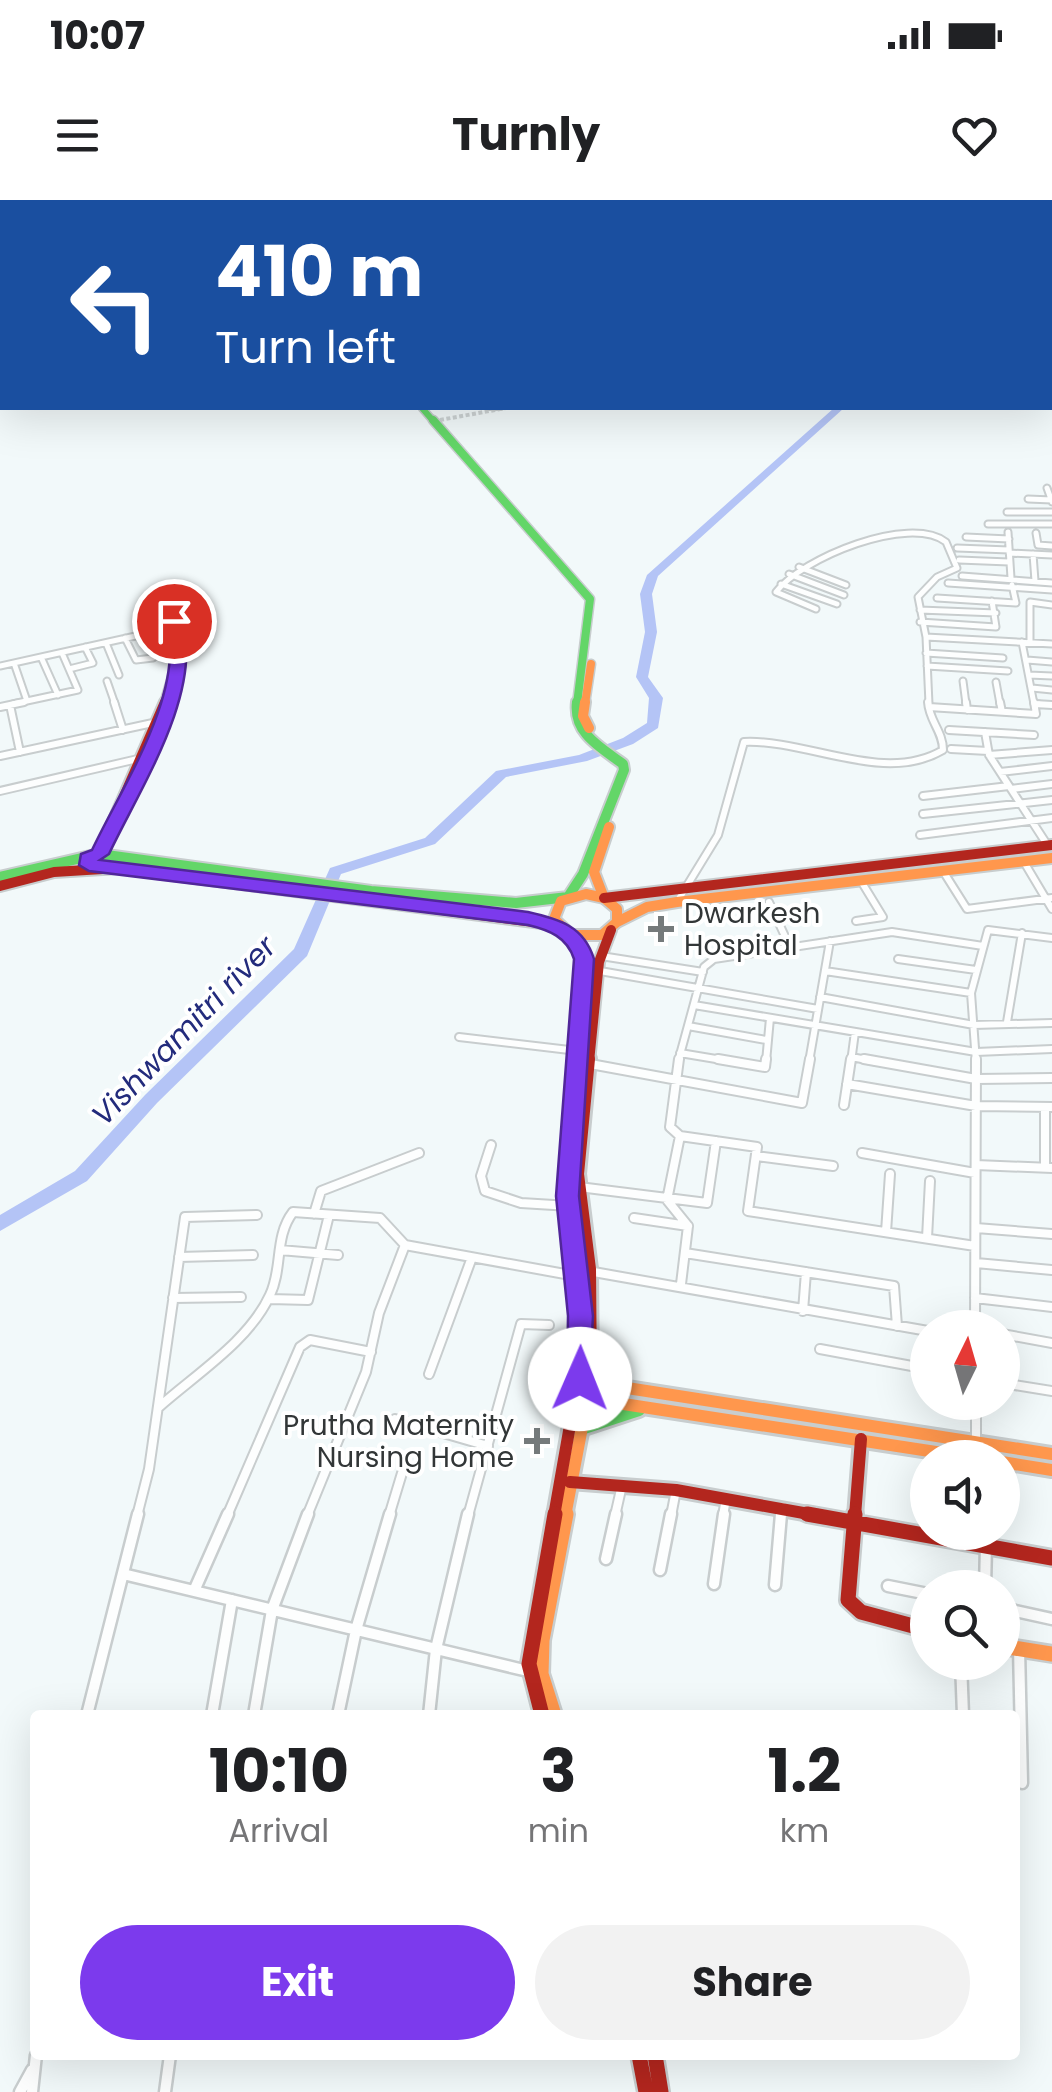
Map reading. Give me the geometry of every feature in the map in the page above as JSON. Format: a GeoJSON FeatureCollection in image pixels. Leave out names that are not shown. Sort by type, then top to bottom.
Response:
{"type":"FeatureCollection","features":[{"type":"Feature","properties":{"kind":"main road"},"geometry":{"type":"LineString","coordinates":[[427,410],[588,594],[585,666],[574,711],[588,732],[632,768],[594,872],[604,898],[616,909],[586,1022],[568,1151],[588,1381],[598,1390],[585,1399],[541,1578],[535,1672],[541,1710]]}},
{"type":"Feature","properties":{"kind":"main road"},"geometry":{"type":"LineString","coordinates":[[94,867],[87,860],[99,854],[146,757],[178,677],[175,624]]}},
{"type":"Feature","properties":{"kind":"main road"},"geometry":{"type":"LineString","coordinates":[[557,926],[553,913],[583,874],[626,762]]}},
{"type":"Feature","properties":{"kind":"main road"},"geometry":{"type":"LineString","coordinates":[[0,877],[99,854],[278,884],[528,918],[557,926],[571,935],[592,937],[647,908],[710,888],[1051,850]]}},
{"type":"Feature","properties":{"kind":"main road"},"geometry":{"type":"LineString","coordinates":[[369,896],[516,903],[568,898],[680,897],[1024,862],[1051,850]]}},
{"type":"Feature","properties":{"kind":"main road"},"geometry":{"type":"LineString","coordinates":[[0,886],[94,867],[278,884]]}},
{"type":"Feature","properties":{"kind":"main road"},"geometry":{"type":"LineString","coordinates":[[571,935],[584,959],[586,1022]]}},
{"type":"Feature","properties":{"kind":"main road"},"geometry":{"type":"LineString","coordinates":[[581,1059],[579,1186],[575,1206],[590,1270],[588,1381]]}},
{"type":"Feature","properties":{"kind":"main road"},"geometry":{"type":"LineString","coordinates":[[910,1447],[585,1399],[572,1387],[588,1381],[963,1440]]}},
{"type":"Feature","properties":{"kind":"main road"},"geometry":{"type":"LineString","coordinates":[[552,1710],[535,1672],[585,1399]]}},
{"type":"Feature","properties":{"kind":"main road"},"geometry":{"type":"LineString","coordinates":[[581,1429],[608,1416],[648,1408]]}},
{"type":"Feature","properties":{"kind":"main road"},"geometry":{"type":"LineString","coordinates":[[861,1439],[848,1600],[860,1612],[910,1625]]}},
{"type":"Feature","properties":{"kind":"main road"},"geometry":{"type":"LineString","coordinates":[[1020,1449],[1052,1454]]}},
{"type":"Feature","properties":{"kind":"main road"},"geometry":{"type":"LineString","coordinates":[[1020,1465],[1052,1470]]}},
{"type":"Feature","properties":{"kind":"main road"},"geometry":{"type":"LineString","coordinates":[[570,1482],[676,1490],[910,1531]]}},
{"type":"Feature","properties":{"kind":"main road"},"geometry":{"type":"LineString","coordinates":[[1011,1550],[1052,1558]]}},
{"type":"Feature","properties":{"kind":"main road"},"geometry":{"type":"LineString","coordinates":[[1020,1648],[1052,1654]]}},
{"type":"Feature","properties":{"kind":"main road"},"geometry":{"type":"LineString","coordinates":[[641,2060],[646,2092]]}},
{"type":"Feature","properties":{"kind":"main road"},"geometry":{"type":"LineString","coordinates":[[656,2060],[661,2092]]}},
{"type":"Feature","properties":{"kind":"street"},"geometry":{"type":"LineString","coordinates":[[1028,500],[1052,501],[1047,488]]}},
{"type":"Feature","properties":{"kind":"street"},"geometry":{"type":"LineString","coordinates":[[1007,512],[1052,512]]}},
{"type":"Feature","properties":{"kind":"street"},"geometry":{"type":"LineString","coordinates":[[988,524],[1052,524]]}},
{"type":"Feature","properties":{"kind":"street"},"geometry":{"type":"LineString","coordinates":[[710,888],[699,875],[718,835],[744,742],[893,762],[919,762],[937,756],[944,746],[929,707],[926,637],[918,597],[958,565],[946,541],[937,534],[919,532],[823,556],[798,567],[777,594],[816,609]]}},
{"type":"Feature","properties":{"kind":"street"},"geometry":{"type":"LineString","coordinates":[[1036,533],[1038,545],[1052,546]]}},
{"type":"Feature","properties":{"kind":"street"},"geometry":{"type":"LineString","coordinates":[[937,598],[1016,603],[1009,535],[966,537]]}},
{"type":"Feature","properties":{"kind":"street"},"geometry":{"type":"LineString","coordinates":[[958,548],[1052,555]]}},
{"type":"Feature","properties":{"kind":"street"},"geometry":{"type":"LineString","coordinates":[[1033,554],[1035,581]]}},
{"type":"Feature","properties":{"kind":"street"},"geometry":{"type":"LineString","coordinates":[[960,560],[1010,562]]}},
{"type":"Feature","properties":{"kind":"street"},"geometry":{"type":"LineString","coordinates":[[798,567],[846,585]]}},
{"type":"Feature","properties":{"kind":"street"},"geometry":{"type":"LineString","coordinates":[[789,574],[844,596]]}},
{"type":"Feature","properties":{"kind":"street"},"geometry":{"type":"LineString","coordinates":[[962,576],[1052,588]]}},
{"type":"Feature","properties":{"kind":"street"},"geometry":{"type":"LineString","coordinates":[[948,583],[1035,581],[1052,588]]}},
{"type":"Feature","properties":{"kind":"street"},"geometry":{"type":"LineString","coordinates":[[781,584],[837,604]]}},
{"type":"Feature","properties":{"kind":"street"},"geometry":{"type":"LineString","coordinates":[[929,707],[1036,714],[1026,660],[1030,602],[1052,605],[1052,588]]}},
{"type":"Feature","properties":{"kind":"street"},"geometry":{"type":"LineString","coordinates":[[920,622],[996,627],[992,601]]}},
{"type":"Feature","properties":{"kind":"street"},"geometry":{"type":"LineString","coordinates":[[920,610],[996,613]]}},
{"type":"Feature","properties":{"kind":"street"},"geometry":{"type":"LineString","coordinates":[[0,666],[175,624]]}},
{"type":"Feature","properties":{"kind":"street"},"geometry":{"type":"LineString","coordinates":[[926,637],[1052,644]]}},
{"type":"Feature","properties":{"kind":"street"},"geometry":{"type":"LineString","coordinates":[[125,638],[136,660]]}},
{"type":"Feature","properties":{"kind":"street"},"geometry":{"type":"LineString","coordinates":[[990,640],[994,658]]}},
{"type":"Feature","properties":{"kind":"street"},"geometry":{"type":"LineString","coordinates":[[106,642],[119,675]]}},
{"type":"Feature","properties":{"kind":"street"},"geometry":{"type":"LineString","coordinates":[[69,669],[93,664],[85,647]]}},
{"type":"Feature","properties":{"kind":"street"},"geometry":{"type":"LineString","coordinates":[[0,707],[78,690],[62,652]]}},
{"type":"Feature","properties":{"kind":"street"},"geometry":{"type":"LineString","coordinates":[[926,653],[1004,658]]}},
{"type":"Feature","properties":{"kind":"street"},"geometry":{"type":"LineString","coordinates":[[950,655],[952,668]]}},
{"type":"Feature","properties":{"kind":"street"},"geometry":{"type":"LineString","coordinates":[[41,657],[58,695]]}},
{"type":"Feature","properties":{"kind":"street"},"geometry":{"type":"LineString","coordinates":[[115,665],[153,658]]}},
{"type":"Feature","properties":{"kind":"street"},"geometry":{"type":"LineString","coordinates":[[1026,660],[1052,662]]}},
{"type":"Feature","properties":{"kind":"street"},"geometry":{"type":"LineString","coordinates":[[14,663],[27,701]]}},
{"type":"Feature","properties":{"kind":"street"},"geometry":{"type":"LineString","coordinates":[[927,666],[1008,671]]}},
{"type":"Feature","properties":{"kind":"street"},"geometry":{"type":"LineString","coordinates":[[1029,674],[1052,676]]}},
{"type":"Feature","properties":{"kind":"street"},"geometry":{"type":"LineString","coordinates":[[107,681],[123,730]]}},
{"type":"Feature","properties":{"kind":"street"},"geometry":{"type":"LineString","coordinates":[[964,681],[967,710]]}},
{"type":"Feature","properties":{"kind":"street"},"geometry":{"type":"LineString","coordinates":[[996,682],[1002,712]]}},
{"type":"Feature","properties":{"kind":"street"},"geometry":{"type":"LineString","coordinates":[[1032,688],[1052,690]]}},
{"type":"Feature","properties":{"kind":"street"},"geometry":{"type":"LineString","coordinates":[[1034,704],[1052,705]]}},
{"type":"Feature","properties":{"kind":"street"},"geometry":{"type":"LineString","coordinates":[[10,705],[20,752]]}},
{"type":"Feature","properties":{"kind":"street"},"geometry":{"type":"LineString","coordinates":[[0,756],[162,721]]}},
{"type":"Feature","properties":{"kind":"street"},"geometry":{"type":"LineString","coordinates":[[948,730],[1034,735]]}},
{"type":"Feature","properties":{"kind":"street"},"geometry":{"type":"LineString","coordinates":[[985,732],[988,753],[1051,850]]}},
{"type":"Feature","properties":{"kind":"street"},"geometry":{"type":"LineString","coordinates":[[951,749],[988,753],[1052,750]]}},
{"type":"Feature","properties":{"kind":"street"},"geometry":{"type":"LineString","coordinates":[[0,791],[146,757]]}},
{"type":"Feature","properties":{"kind":"street"},"geometry":{"type":"LineString","coordinates":[[1000,772],[1052,766]]}},
{"type":"Feature","properties":{"kind":"street"},"geometry":{"type":"LineString","coordinates":[[923,796],[1052,784]]}},
{"type":"Feature","properties":{"kind":"street"},"geometry":{"type":"LineString","coordinates":[[923,814],[1052,800]]}},
{"type":"Feature","properties":{"kind":"street"},"geometry":{"type":"LineString","coordinates":[[920,835],[1052,818]]}},
{"type":"Feature","properties":{"kind":"street"},"geometry":{"type":"LineString","coordinates":[[1024,862],[1052,908]]}},
{"type":"Feature","properties":{"kind":"street"},"geometry":{"type":"LineString","coordinates":[[680,897],[702,868]]}},
{"type":"Feature","properties":{"kind":"street"},"geometry":{"type":"LineString","coordinates":[[944,872],[967,910],[1049,898]]}},
{"type":"Feature","properties":{"kind":"street"},"geometry":{"type":"LineString","coordinates":[[856,922],[882,917],[861,881]]}},
{"type":"Feature","properties":{"kind":"street"},"geometry":{"type":"LineString","coordinates":[[769,902],[790,947]]}},
{"type":"Feature","properties":{"kind":"street"},"geometry":{"type":"LineString","coordinates":[[976,1310],[976,1052],[971,994],[988,930],[1052,938]]}},
{"type":"Feature","properties":{"kind":"street"},"geometry":{"type":"LineString","coordinates":[[976,1246],[748,1211],[757,1148],[680,1136],[670,1127],[680,1053],[703,972],[714,958],[892,932],[983,946]]}},
{"type":"Feature","properties":{"kind":"street"},"geometry":{"type":"LineString","coordinates":[[1006,1022],[1022,933]]}},
{"type":"Feature","properties":{"kind":"street"},"geometry":{"type":"LineString","coordinates":[[459,1037],[802,1103],[830,941]]}},
{"type":"Feature","properties":{"kind":"street"},"geometry":{"type":"LineString","coordinates":[[601,956],[703,972]]}},
{"type":"Feature","properties":{"kind":"street"},"geometry":{"type":"LineString","coordinates":[[898,958],[976,970]]}},
{"type":"Feature","properties":{"kind":"street"},"geometry":{"type":"LineString","coordinates":[[600,971],[818,1009]]}},
{"type":"Feature","properties":{"kind":"street"},"geometry":{"type":"LineString","coordinates":[[825,971],[971,994]]}},
{"type":"Feature","properties":{"kind":"street"},"geometry":{"type":"LineString","coordinates":[[820,998],[974,1025],[1052,1023]]}},
{"type":"Feature","properties":{"kind":"street"},"geometry":{"type":"LineString","coordinates":[[694,1005],[976,1052],[1052,1049]]}},
{"type":"Feature","properties":{"kind":"street"},"geometry":{"type":"LineString","coordinates":[[680,1053],[766,1067],[770,1018]]}},
{"type":"Feature","properties":{"kind":"street"},"geometry":{"type":"LineString","coordinates":[[688,1026],[766,1040]]}},
{"type":"Feature","properties":{"kind":"street"},"geometry":{"type":"LineString","coordinates":[[844,1105],[855,1032]]}},
{"type":"Feature","properties":{"kind":"street"},"geometry":{"type":"LineString","coordinates":[[851,1057],[976,1079],[1052,1078]]}},
{"type":"Feature","properties":{"kind":"street"},"geometry":{"type":"LineString","coordinates":[[847,1084],[976,1106],[1049,1107],[1048,1168],[976,1169],[862,1153]]}},
{"type":"Feature","properties":{"kind":"street"},"geometry":{"type":"LineString","coordinates":[[666,1200],[680,1136]]}},
{"type":"Feature","properties":{"kind":"street"},"geometry":{"type":"LineString","coordinates":[[579,1186],[707,1203],[716,1141]]}},
{"type":"Feature","properties":{"kind":"street"},"geometry":{"type":"LineString","coordinates":[[491,1145],[481,1176],[486,1191],[521,1203],[575,1206]]}},
{"type":"Feature","properties":{"kind":"street"},"geometry":{"type":"LineString","coordinates":[[314,1214],[322,1191],[419,1153]]}},
{"type":"Feature","properties":{"kind":"street"},"geometry":{"type":"LineString","coordinates":[[756,1156],[833,1166]]}},
{"type":"Feature","properties":{"kind":"street"},"geometry":{"type":"LineString","coordinates":[[886,1232],[890,1174]]}},
{"type":"Feature","properties":{"kind":"street"},"geometry":{"type":"LineString","coordinates":[[927,1238],[930,1180]]}},
{"type":"Feature","properties":{"kind":"street"},"geometry":{"type":"LineString","coordinates":[[666,1200],[688,1226],[681,1284]]}},
{"type":"Feature","properties":{"kind":"street"},"geometry":{"type":"LineString","coordinates":[[159,1407],[270,1299],[290,1213],[386,1220],[392,1234],[405,1246],[470,1260],[577,1277],[590,1270],[681,1284],[803,1312],[910,1328]]}},
{"type":"Feature","properties":{"kind":"street"},"geometry":{"type":"LineString","coordinates":[[270,1299],[308,1300],[329,1215]]}},
{"type":"Feature","properties":{"kind":"street"},"geometry":{"type":"LineString","coordinates":[[88,1710],[159,1407],[184,1217],[258,1216]]}},
{"type":"Feature","properties":{"kind":"street"},"geometry":{"type":"LineString","coordinates":[[634,1218],[688,1226]]}},
{"type":"Feature","properties":{"kind":"street"},"geometry":{"type":"LineString","coordinates":[[976,1228],[1052,1234]]}},
{"type":"Feature","properties":{"kind":"street"},"geometry":{"type":"LineString","coordinates":[[255,1710],[272,1610],[372,1352],[379,1313],[405,1246]]}},
{"type":"Feature","properties":{"kind":"street"},"geometry":{"type":"LineString","coordinates":[[280,1250],[338,1255]]}},
{"type":"Feature","properties":{"kind":"street"},"geometry":{"type":"LineString","coordinates":[[684,1253],[894,1286],[897,1326]]}},
{"type":"Feature","properties":{"kind":"street"},"geometry":{"type":"LineString","coordinates":[[179,1257],[252,1255]]}},
{"type":"Feature","properties":{"kind":"street"},"geometry":{"type":"LineString","coordinates":[[430,1374],[470,1260]]}},
{"type":"Feature","properties":{"kind":"street"},"geometry":{"type":"LineString","coordinates":[[976,1264],[1052,1270]]}},
{"type":"Feature","properties":{"kind":"street"},"geometry":{"type":"LineString","coordinates":[[803,1312],[806,1272]]}},
{"type":"Feature","properties":{"kind":"street"},"geometry":{"type":"LineString","coordinates":[[173,1298],[241,1298]]}},
{"type":"Feature","properties":{"kind":"street"},"geometry":{"type":"LineString","coordinates":[[976,1298],[1052,1307]]}},
{"type":"Feature","properties":{"kind":"street"},"geometry":{"type":"LineString","coordinates":[[430,1710],[436,1649],[521,1324],[549,1325]]}},
{"type":"Feature","properties":{"kind":"street"},"geometry":{"type":"LineString","coordinates":[[1020,1337],[1052,1343]]}},
{"type":"Feature","properties":{"kind":"street"},"geometry":{"type":"LineString","coordinates":[[194,1591],[275,1413],[272,1402],[304,1341],[372,1352]]}},
{"type":"Feature","properties":{"kind":"street"},"geometry":{"type":"LineString","coordinates":[[820,1349],[910,1366]]}},
{"type":"Feature","properties":{"kind":"street"},"geometry":{"type":"LineString","coordinates":[[1020,1386],[1052,1392]]}},
{"type":"Feature","properties":{"kind":"street"},"geometry":{"type":"LineString","coordinates":[[395,1419],[488,1446]]}},
{"type":"Feature","properties":{"kind":"street"},"geometry":{"type":"LineString","coordinates":[[339,1710],[356,1630],[402,1473]]}},
{"type":"Feature","properties":{"kind":"street"},"geometry":{"type":"LineString","coordinates":[[606,1559],[622,1485]]}},
{"type":"Feature","properties":{"kind":"street"},"geometry":{"type":"LineString","coordinates":[[660,1570],[676,1490]]}},
{"type":"Feature","properties":{"kind":"street"},"geometry":{"type":"LineString","coordinates":[[714,1584],[726,1498]]}},
{"type":"Feature","properties":{"kind":"street"},"geometry":{"type":"LineString","coordinates":[[775,1586],[782,1506]]}},
{"type":"Feature","properties":{"kind":"street"},"geometry":{"type":"LineString","coordinates":[[123,1574],[535,1672]]}},
{"type":"Feature","properties":{"kind":"street"},"geometry":{"type":"LineString","coordinates":[[888,1586],[910,1590]]}},
{"type":"Feature","properties":{"kind":"street"},"geometry":{"type":"LineString","coordinates":[[213,1710],[232,1600]]}},
{"type":"Feature","properties":{"kind":"street"},"geometry":{"type":"LineString","coordinates":[[1020,1612],[1052,1619]]}},
{"type":"Feature","properties":{"kind":"street"},"geometry":{"type":"LineString","coordinates":[[961,1680],[962,1710]]}},
{"type":"Feature","properties":{"kind":"street"},"geometry":{"type":"LineString","coordinates":[[1020,1680],[1022,1782]]}},
{"type":"Feature","properties":{"kind":"street"},"geometry":{"type":"LineString","coordinates":[[20,2092],[36,2060]]}},
{"type":"Feature","properties":{"kind":"street"},"geometry":{"type":"LineString","coordinates":[[32,2092],[36,2060]]}},
{"type":"Feature","properties":{"kind":"street"},"geometry":{"type":"LineString","coordinates":[[165,2092],[169,2060]]}},
{"type":"Feature","properties":{"kind":"waterway","name":"Vishwamitri river"},"geometry":{"type":"LineString","coordinates":[[0,1224],[81,1176],[151,1099],[301,952],[335,871],[430,841],[501,774],[582,758],[628,741],[653,725],[656,698],[642,677],[651,632],[646,594],[653,575],[837,410]]}},
{"type":"Feature","properties":{"kind":"tunnel"},"geometry":{"type":"LineString","coordinates":[[440,420],[495,410]]}},
{"type":"Feature","properties":{"kind":"traffic: fast"},"geometry":{"type":"LineString","coordinates":[[424,410],[590,599],[575,717],[586,736],[623,764],[624,770],[583,874],[568,897]]}},
{"type":"Feature","properties":{"kind":"traffic: fast"},"geometry":{"type":"LineString","coordinates":[[0,877],[99,854],[371,891],[516,903],[568,897]]}},
{"type":"Feature","properties":{"kind":"traffic: fast"},"geometry":{"type":"LineString","coordinates":[[571,935],[584,959],[570,1187],[583,1346],[582,1363],[572,1391],[578,1399],[591,1399],[597,1386],[580,1379]]}},
{"type":"Feature","properties":{"kind":"traffic: fast"},"geometry":{"type":"LineString","coordinates":[[581,1429],[639,1410]]}},
{"type":"Feature","properties":{"kind":"traffic: slow"},"geometry":{"type":"LineString","coordinates":[[589,728],[583,716],[591,664]]}},
{"type":"Feature","properties":{"kind":"traffic: slow"},"geometry":{"type":"LineString","coordinates":[[604,898],[594,872],[609,827]]}},
{"type":"Feature","properties":{"kind":"traffic: slow"},"geometry":{"type":"LineString","coordinates":[[617,922],[647,907],[677,902],[1052,858]]}},
{"type":"Feature","properties":{"kind":"traffic: slow"},"geometry":{"type":"LineString","coordinates":[[586,894],[604,898],[617,909],[617,922],[602,935],[571,935],[554,919],[561,901],[586,894]]}},
{"type":"Feature","properties":{"kind":"traffic: slow"},"geometry":{"type":"LineString","coordinates":[[595,1383],[1052,1454]]}},
{"type":"Feature","properties":{"kind":"traffic: slow"},"geometry":{"type":"LineString","coordinates":[[591,1399],[910,1448]]}},
{"type":"Feature","properties":{"kind":"traffic: slow"},"geometry":{"type":"LineString","coordinates":[[552,1710],[541,1674],[542,1640],[587,1401]]}},
{"type":"Feature","properties":{"kind":"traffic: slow"},"geometry":{"type":"LineString","coordinates":[[1020,1465],[1052,1470]]}},
{"type":"Feature","properties":{"kind":"traffic: slow"},"geometry":{"type":"LineString","coordinates":[[1020,1649],[1052,1654]]}},
{"type":"Feature","properties":{"kind":"traffic: jam"},"geometry":{"type":"LineString","coordinates":[[99,854],[174,682],[179,653],[174,621]]}},
{"type":"Feature","properties":{"kind":"traffic: jam"},"geometry":{"type":"LineString","coordinates":[[604,898],[1052,845]]}},
{"type":"Feature","properties":{"kind":"traffic: jam"},"geometry":{"type":"LineString","coordinates":[[0,886],[54,872],[119,868],[557,925]]}},
{"type":"Feature","properties":{"kind":"traffic: jam"},"geometry":{"type":"LineString","coordinates":[[591,1380],[590,1269],[578,1174],[599,962],[611,930]]}},
{"type":"Feature","properties":{"kind":"traffic: jam"},"geometry":{"type":"LineString","coordinates":[[541,1710],[529,1664],[575,1397]]}},
{"type":"Feature","properties":{"kind":"traffic: jam"},"geometry":{"type":"LineString","coordinates":[[861,1439],[848,1600],[861,1612],[910,1625]]}},
{"type":"Feature","properties":{"kind":"traffic: jam"},"geometry":{"type":"LineString","coordinates":[[570,1482],[676,1490],[1052,1558]]}},
{"type":"Feature","properties":{"kind":"traffic: jam"},"geometry":{"type":"LineString","coordinates":[[640,2060],[646,2092]]}},
{"type":"Feature","properties":{"kind":"traffic: jam"},"geometry":{"type":"LineString","coordinates":[[656,2060],[661,2092]]}},
{"type":"Feature","properties":{"kind":"place","name":"Dwarkesh Hospital"},"geometry":{"type":"Point","coordinates":[661,929]}},
{"type":"Feature","properties":{"kind":"place","name":"Prutha Maternity Nursing Home"},"geometry":{"type":"Point","coordinates":[537,1441]}},
{"type":"Feature","properties":{"kind":"route"},"geometry":{"type":"LineString","coordinates":[[174,621],[179,638],[178,677],[167,710],[99,854],[88,858],[89,865],[528,918],[557,926],[580,944],[584,959],[568,1151],[568,1196],[580,1316],[580,1379]]}}]}
